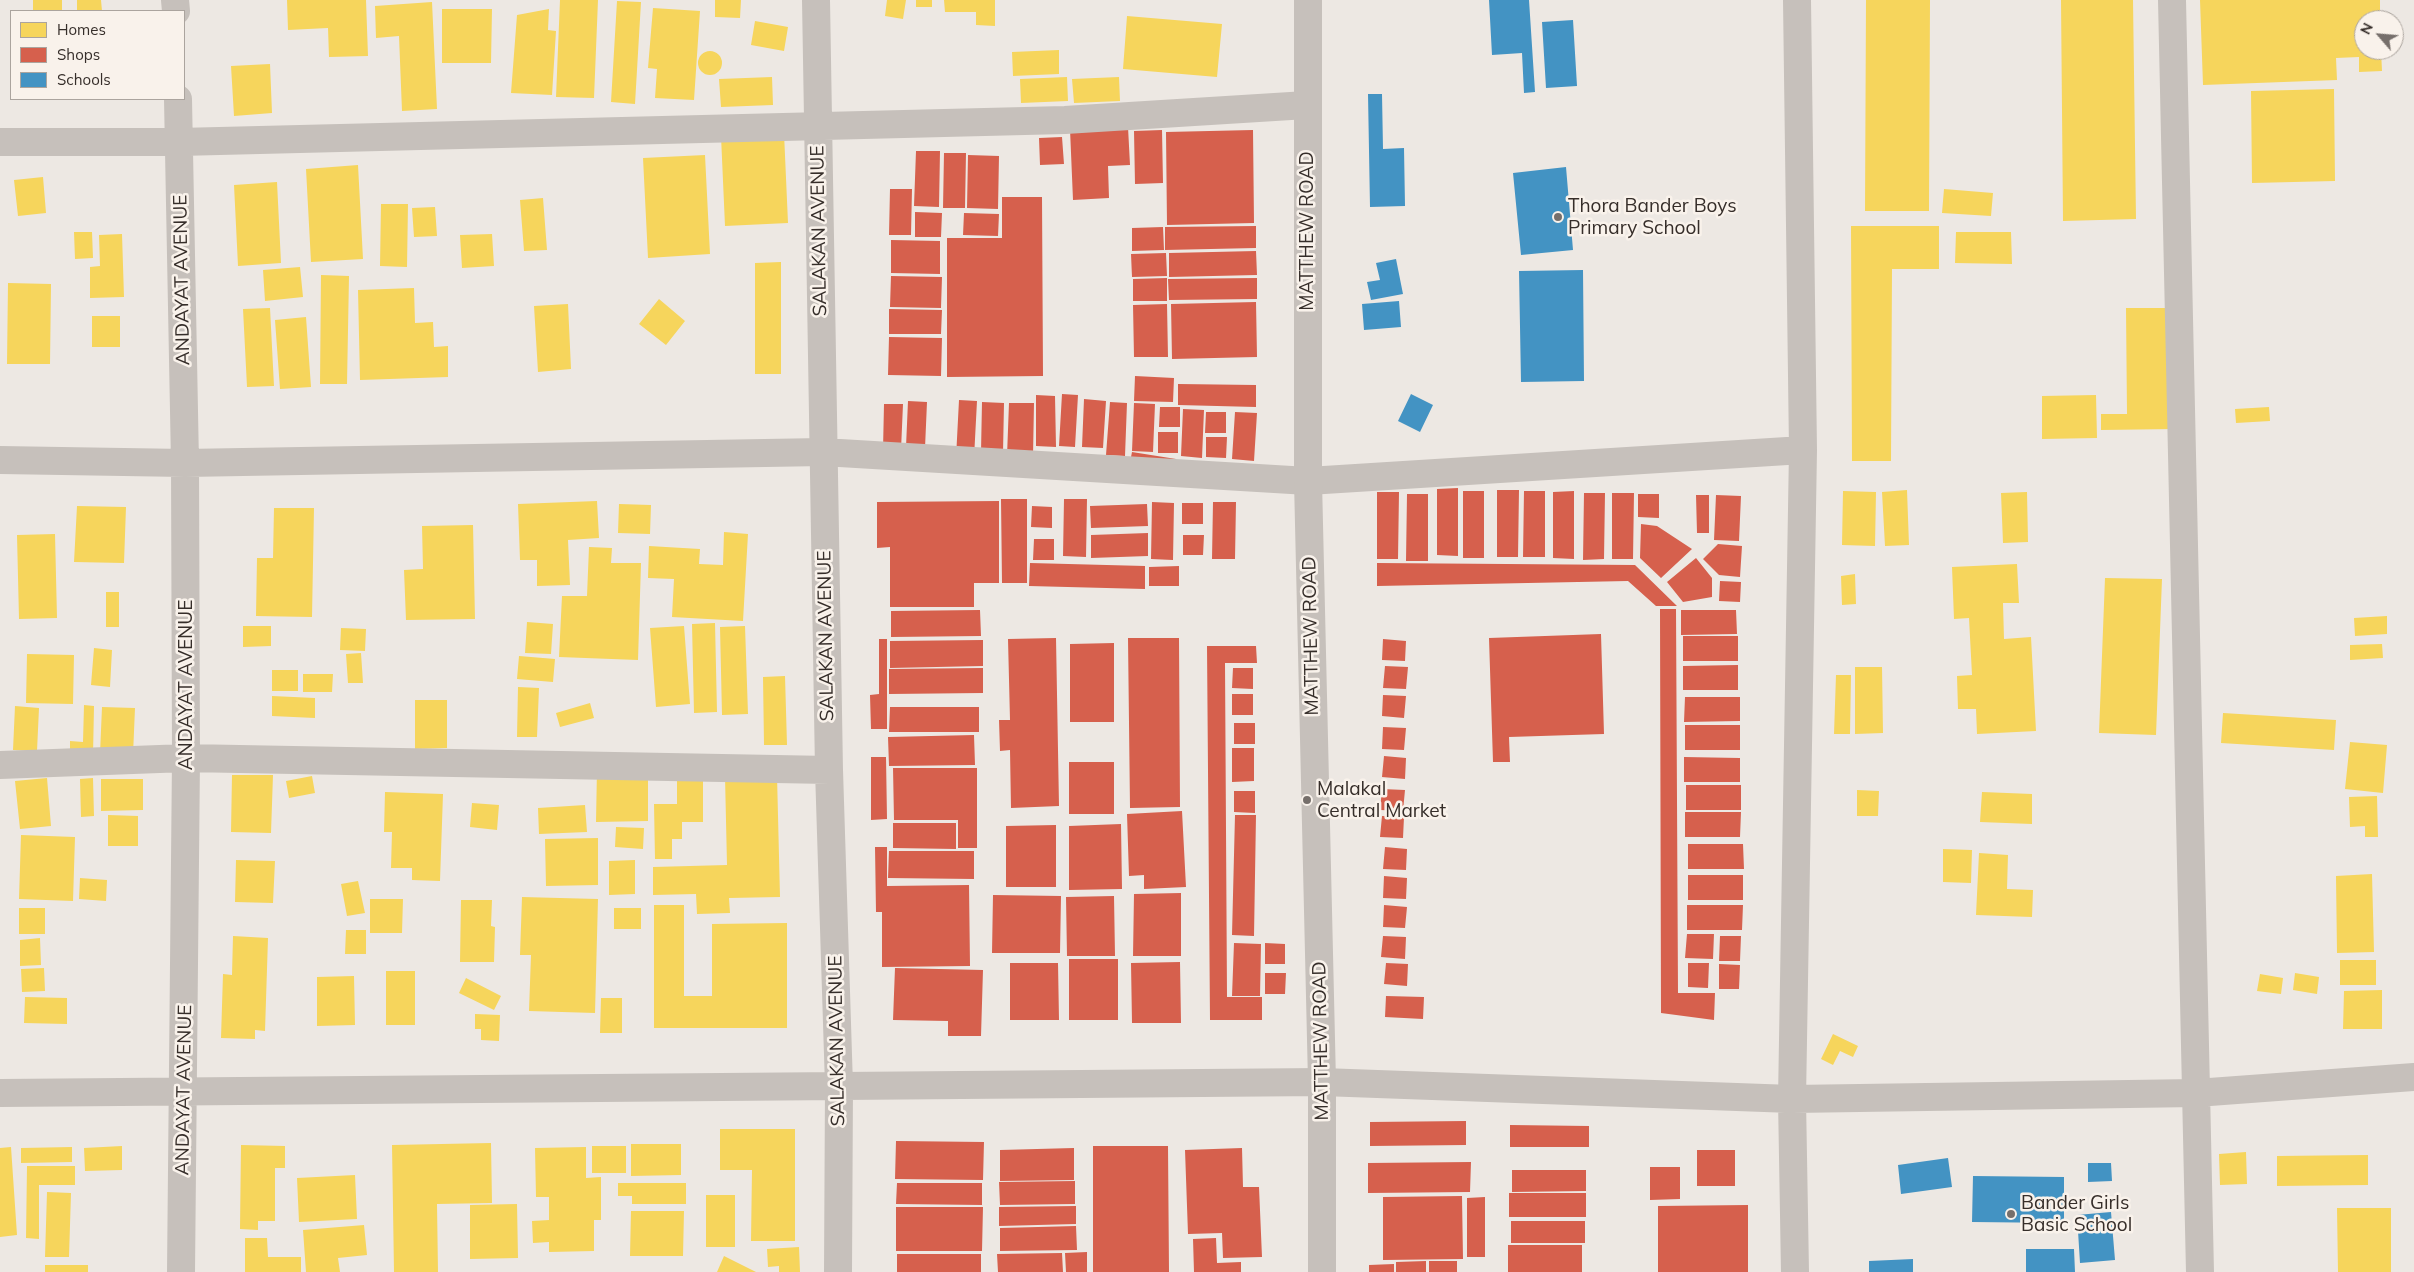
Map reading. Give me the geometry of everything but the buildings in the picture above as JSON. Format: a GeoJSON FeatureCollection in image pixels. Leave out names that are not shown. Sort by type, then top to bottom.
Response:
{"type":"FeatureCollection","features":[{"type":"Feature","properties":{"kind":"street","name":"SALAKAN AVENUE"},"geometry":{"type":"LineString","coordinates":[[816,0],[829,770],[839,1086],[838,1272]]}},
{"type":"Feature","properties":{"kind":"street","name":"MATTHEW ROAD"},"geometry":{"type":"LineString","coordinates":[[1308,0],[1308,480],[1322,1082],[1322,1272]]}},
{"type":"Feature","properties":{"kind":"street"},"geometry":{"type":"LineString","coordinates":[[1794,1272],[1792,1099],[1803,450],[1796,0]]}},
{"type":"Feature","properties":{"kind":"street"},"geometry":{"type":"LineString","coordinates":[[2172,0],[2200,1272]]}},
{"type":"Feature","properties":{"kind":"street","name":"ANDAYAT AVENUE"},"geometry":{"type":"LineString","coordinates":[[178,100],[185,463],[186,758],[181,1272]]}},
{"type":"Feature","properties":{"kind":"street"},"geometry":{"type":"LineString","coordinates":[[0,142],[179,142],[1065,120],[1307,105]]}},
{"type":"Feature","properties":{"kind":"street"},"geometry":{"type":"LineString","coordinates":[[0,460],[185,463],[823,452],[1308,480],[1803,450]]}},
{"type":"Feature","properties":{"kind":"street"},"geometry":{"type":"LineString","coordinates":[[0,765],[186,758],[829,770]]}},
{"type":"Feature","properties":{"kind":"street"},"geometry":{"type":"LineString","coordinates":[[0,1093],[1322,1082],[1792,1099],[2196,1093],[2414,1077]]}},
{"type":"Feature","properties":{"kind":"place","name":"Thora Bander Boys Primary School"},"geometry":{"type":"Point","coordinates":[1558,217]}},
{"type":"Feature","properties":{"kind":"place","name":"Malakal Central Market"},"geometry":{"type":"Point","coordinates":[1307,800]}},
{"type":"Feature","properties":{"kind":"place","name":"Bander Girls Basic School"},"geometry":{"type":"Point","coordinates":[2011,1214]}}]}
